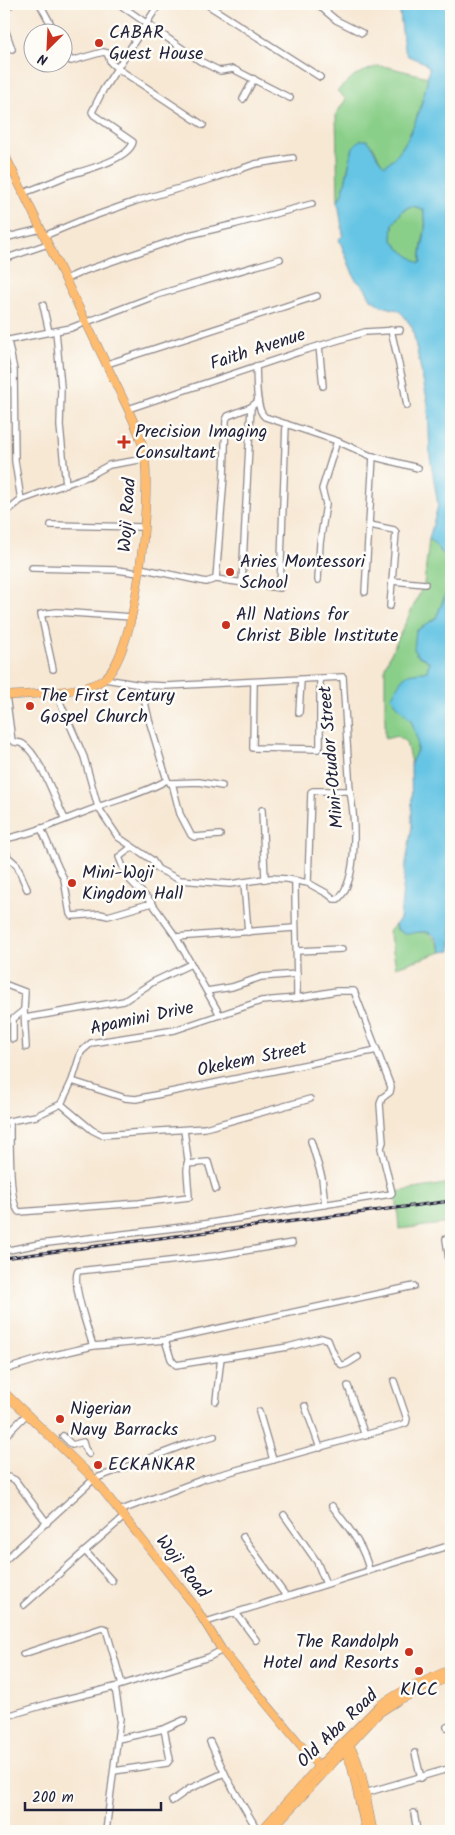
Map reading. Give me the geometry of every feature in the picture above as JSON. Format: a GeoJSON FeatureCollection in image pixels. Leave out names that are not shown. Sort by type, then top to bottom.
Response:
{"type":"FeatureCollection","features":[{"type":"Feature","properties":{"kind":"main road"},"geometry":{"type":"LineString","coordinates":[[4,7],[11,4]]}},
{"type":"Feature","properties":{"kind":"main road","name":"Woji Road"},"geometry":{"type":"LineString","coordinates":[[4,154],[128,409],[140,437],[145,460],[143,527],[132,617],[122,653],[105,679]]}},
{"type":"Feature","properties":{"kind":"main road"},"geometry":{"type":"LineString","coordinates":[[5,696],[56,693],[105,679]]}},
{"type":"Feature","properties":{"kind":"main road","name":"Woji Road"},"geometry":{"type":"LineString","coordinates":[[4,1392],[94,1479],[194,1604],[222,1650],[320,1770]]}},
{"type":"Feature","properties":{"kind":"main road","name":"Old Aba Road"},"geometry":{"type":"LineString","coordinates":[[345,1744],[371,1712],[390,1698],[451,1669]]}},
{"type":"Feature","properties":{"kind":"main road","name":"Old Aba Road"},"geometry":{"type":"LineString","coordinates":[[259,1831],[345,1744],[386,1707],[451,1676]]}},
{"type":"Feature","properties":{"kind":"main road"},"geometry":{"type":"LineString","coordinates":[[345,1744],[356,1759],[373,1831]]}},
{"type":"Feature","properties":{"kind":"main road"},"geometry":{"type":"LineString","coordinates":[[345,1744],[366,1831]]}},
{"type":"Feature","properties":{"kind":"main road","name":"Old Aba Road"},"geometry":{"type":"LineString","coordinates":[[270,1831],[320,1770]]}},
{"type":"Feature","properties":{"kind":"street"},"geometry":{"type":"LineString","coordinates":[[40,4],[50,22]]}},
{"type":"Feature","properties":{"kind":"street"},"geometry":{"type":"LineString","coordinates":[[119,4],[200,61],[220,71],[233,69],[290,98]]}},
{"type":"Feature","properties":{"kind":"street"},"geometry":{"type":"LineString","coordinates":[[23,193],[106,164],[130,148],[133,142],[92,112],[103,90],[159,4]]}},
{"type":"Feature","properties":{"kind":"street"},"geometry":{"type":"LineString","coordinates":[[206,4],[320,77]]}},
{"type":"Feature","properties":{"kind":"street"},"geometry":{"type":"LineString","coordinates":[[317,4],[336,20],[362,33]]}},
{"type":"Feature","properties":{"kind":"street"},"geometry":{"type":"LineString","coordinates":[[4,26],[12,49]]}},
{"type":"Feature","properties":{"kind":"street"},"geometry":{"type":"LineString","coordinates":[[72,61],[103,52],[107,53],[111,63],[117,68],[203,125]]}},
{"type":"Feature","properties":{"kind":"street"},"geometry":{"type":"LineString","coordinates":[[244,99],[254,79]]}},
{"type":"Feature","properties":{"kind":"street"},"geometry":{"type":"LineString","coordinates":[[4,259],[44,236],[136,201],[255,164],[293,158]]}},
{"type":"Feature","properties":{"kind":"street"},"geometry":{"type":"LineString","coordinates":[[66,279],[189,235],[312,204]]}},
{"type":"Feature","properties":{"kind":"street"},"geometry":{"type":"LineString","coordinates":[[4,238],[44,236]]}},
{"type":"Feature","properties":{"kind":"street"},"geometry":{"type":"LineString","coordinates":[[21,500],[15,450],[14,370],[6,341],[87,322],[160,294],[280,259]]}},
{"type":"Feature","properties":{"kind":"street"},"geometry":{"type":"LineString","coordinates":[[107,364],[317,296]]}},
{"type":"Feature","properties":{"kind":"street"},"geometry":{"type":"LineString","coordinates":[[43,305],[52,331],[61,387],[60,426],[66,485]]}},
{"type":"Feature","properties":{"kind":"street"},"geometry":{"type":"LineString","coordinates":[[391,330],[407,406]]}},
{"type":"Feature","properties":{"kind":"street","name":"Faith Avenue"},"geometry":{"type":"LineString","coordinates":[[128,409],[365,332],[400,330]]}},
{"type":"Feature","properties":{"kind":"street"},"geometry":{"type":"LineString","coordinates":[[318,346],[323,386]]}},
{"type":"Feature","properties":{"kind":"street"},"geometry":{"type":"LineString","coordinates":[[256,366],[258,401],[262,416],[373,456],[418,468]]}},
{"type":"Feature","properties":{"kind":"street"},"geometry":{"type":"LineString","coordinates":[[216,579],[224,476],[226,420],[228,416],[252,407],[258,401]]}},
{"type":"Feature","properties":{"kind":"street"},"geometry":{"type":"LineString","coordinates":[[242,582],[252,407]]}},
{"type":"Feature","properties":{"kind":"street"},"geometry":{"type":"LineString","coordinates":[[32,568],[139,571],[206,582],[216,579],[279,589],[281,587],[286,424]]}},
{"type":"Feature","properties":{"kind":"street"},"geometry":{"type":"LineString","coordinates":[[318,580],[320,543],[326,504],[322,489],[337,442]]}},
{"type":"Feature","properties":{"kind":"street"},"geometry":{"type":"LineString","coordinates":[[366,592],[373,456]]}},
{"type":"Feature","properties":{"kind":"street"},"geometry":{"type":"LineString","coordinates":[[4,514],[21,500],[66,485],[109,465],[145,460]]}},
{"type":"Feature","properties":{"kind":"street"},"geometry":{"type":"LineString","coordinates":[[51,525],[143,527]]}},
{"type":"Feature","properties":{"kind":"street"},"geometry":{"type":"LineString","coordinates":[[370,525],[395,531],[390,606]]}},
{"type":"Feature","properties":{"kind":"street"},"geometry":{"type":"LineString","coordinates":[[392,581],[425,584]]}},
{"type":"Feature","properties":{"kind":"street"},"geometry":{"type":"LineString","coordinates":[[53,669],[41,614],[57,612],[132,617]]}},
{"type":"Feature","properties":{"kind":"street","name":"Mini-Otudor Street"},"geometry":{"type":"LineString","coordinates":[[56,693],[84,757],[98,807],[113,831],[132,847],[152,860],[158,869],[180,880],[230,884],[265,879],[287,879],[308,883],[334,899],[338,899],[341,896],[353,865],[354,809],[350,791],[344,679],[341,677],[166,686],[141,685],[105,679]]}},
{"type":"Feature","properties":{"kind":"street"},"geometry":{"type":"LineString","coordinates":[[254,682],[252,746],[254,748],[319,748],[320,678]]}},
{"type":"Feature","properties":{"kind":"street"},"geometry":{"type":"LineString","coordinates":[[299,713],[301,680]]}},
{"type":"Feature","properties":{"kind":"street"},"geometry":{"type":"LineString","coordinates":[[141,685],[149,720],[169,782],[180,814],[190,835],[194,837],[220,835]]}},
{"type":"Feature","properties":{"kind":"street"},"geometry":{"type":"LineString","coordinates":[[5,696],[12,741],[24,745],[32,752],[47,776],[54,798],[65,819]]}},
{"type":"Feature","properties":{"kind":"street"},"geometry":{"type":"LineString","coordinates":[[27,889],[17,865],[8,857],[4,841],[169,782],[199,782],[222,786]]}},
{"type":"Feature","properties":{"kind":"street"},"geometry":{"type":"LineString","coordinates":[[308,883],[311,792],[350,791]]}},
{"type":"Feature","properties":{"kind":"street"},"geometry":{"type":"LineString","coordinates":[[262,810],[265,879]]}},
{"type":"Feature","properties":{"kind":"street"},"geometry":{"type":"LineString","coordinates":[[41,828],[56,865],[64,879],[70,914],[100,914],[108,916],[152,904]]}},
{"type":"Feature","properties":{"kind":"street"},"geometry":{"type":"LineString","coordinates":[[132,847],[119,857],[124,871],[133,884],[152,904],[176,938],[220,1015]]}},
{"type":"Feature","properties":{"kind":"street"},"geometry":{"type":"LineString","coordinates":[[295,881],[294,928],[297,952],[297,998]]}},
{"type":"Feature","properties":{"kind":"street"},"geometry":{"type":"LineString","coordinates":[[244,883],[248,932]]}},
{"type":"Feature","properties":{"kind":"street"},"geometry":{"type":"LineString","coordinates":[[176,938],[294,928]]}},
{"type":"Feature","properties":{"kind":"street"},"geometry":{"type":"LineString","coordinates":[[297,952],[342,949]]}},
{"type":"Feature","properties":{"kind":"street"},"geometry":{"type":"LineString","coordinates":[[25,1018],[124,1002],[153,982],[191,964]]}},
{"type":"Feature","properties":{"kind":"street"},"geometry":{"type":"LineString","coordinates":[[207,991],[232,987],[261,977],[297,974]]}},
{"type":"Feature","properties":{"kind":"street"},"geometry":{"type":"LineString","coordinates":[[4,984],[25,992],[26,1047]]}},
{"type":"Feature","properties":{"kind":"street","name":"Apamini Drive"},"geometry":{"type":"LineString","coordinates":[[61,1104],[72,1081],[81,1052],[91,1042],[167,1032],[197,1024],[255,1002],[297,998],[327,992],[354,991],[377,1050]]}},
{"type":"Feature","properties":{"kind":"street"},"geometry":{"type":"LineString","coordinates":[[13,1039],[13,1019],[24,1010]]}},
{"type":"Feature","properties":{"kind":"street"},"geometry":{"type":"LineString","coordinates":[[4,1251],[40,1244],[191,1226],[388,1195],[392,1192],[381,1148],[384,1142],[380,1104],[382,1098],[390,1092],[391,1088],[377,1050]]}},
{"type":"Feature","properties":{"kind":"street","name":"Okekem Street"},"geometry":{"type":"LineString","coordinates":[[72,1081],[119,1096],[136,1099],[377,1050]]}},
{"type":"Feature","properties":{"kind":"street"},"geometry":{"type":"LineString","coordinates":[[184,1130],[190,1194],[186,1198],[19,1212],[15,1207],[7,1122],[36,1116],[61,1104],[92,1130],[102,1135],[184,1130],[209,1128],[310,1099]]}},
{"type":"Feature","properties":{"kind":"street"},"geometry":{"type":"LineString","coordinates":[[311,1141],[322,1178],[325,1204]]}},
{"type":"Feature","properties":{"kind":"street"},"geometry":{"type":"LineString","coordinates":[[187,1164],[208,1162],[216,1189]]}},
{"type":"Feature","properties":{"kind":"street"},"geometry":{"type":"LineString","coordinates":[[446,1238],[451,1274]]}},
{"type":"Feature","properties":{"kind":"street"},"geometry":{"type":"LineString","coordinates":[[94,1346],[82,1307],[76,1276],[78,1272],[215,1256],[292,1243]]}},
{"type":"Feature","properties":{"kind":"street"},"geometry":{"type":"LineString","coordinates":[[4,1370],[46,1356],[94,1346],[165,1340],[414,1286]]}},
{"type":"Feature","properties":{"kind":"street"},"geometry":{"type":"LineString","coordinates":[[165,1340],[171,1359],[176,1365],[221,1356],[288,1348],[322,1338],[328,1340],[337,1361],[341,1365],[358,1357]]}},
{"type":"Feature","properties":{"kind":"street"},"geometry":{"type":"LineString","coordinates":[[216,1401],[221,1356]]}},
{"type":"Feature","properties":{"kind":"street"},"geometry":{"type":"LineString","coordinates":[[24,1605],[85,1551],[121,1514],[204,1479],[365,1436],[406,1423],[407,1418],[394,1382]]}},
{"type":"Feature","properties":{"kind":"street"},"geometry":{"type":"LineString","coordinates":[[348,1386],[365,1436]]}},
{"type":"Feature","properties":{"kind":"street"},"geometry":{"type":"LineString","coordinates":[[305,1406],[320,1448]]}},
{"type":"Feature","properties":{"kind":"street"},"geometry":{"type":"LineString","coordinates":[[259,1412],[273,1460]]}},
{"type":"Feature","properties":{"kind":"street"},"geometry":{"type":"LineString","coordinates":[[4,1437],[27,1414]]}},
{"type":"Feature","properties":{"kind":"street"},"geometry":{"type":"LineString","coordinates":[[63,1436],[72,1446],[83,1442],[89,1454]]}},
{"type":"Feature","properties":{"kind":"street"},"geometry":{"type":"LineString","coordinates":[[4,1561],[94,1479],[187,1444],[214,1436]]}},
{"type":"Feature","properties":{"kind":"street"},"geometry":{"type":"LineString","coordinates":[[4,1482],[9,1476],[16,1480],[47,1523]]}},
{"type":"Feature","properties":{"kind":"street"},"geometry":{"type":"LineString","coordinates":[[332,1506],[360,1545],[367,1558],[370,1570]]}},
{"type":"Feature","properties":{"kind":"street"},"geometry":{"type":"LineString","coordinates":[[284,1515],[317,1562],[326,1584]]}},
{"type":"Feature","properties":{"kind":"street"},"geometry":{"type":"LineString","coordinates":[[242,1537],[286,1596]]}},
{"type":"Feature","properties":{"kind":"street"},"geometry":{"type":"LineString","coordinates":[[206,1622],[451,1545]]}},
{"type":"Feature","properties":{"kind":"street"},"geometry":{"type":"LineString","coordinates":[[85,1551],[112,1581]]}},
{"type":"Feature","properties":{"kind":"street"},"geometry":{"type":"LineString","coordinates":[[236,1613],[256,1640]]}},
{"type":"Feature","properties":{"kind":"street"},"geometry":{"type":"LineString","coordinates":[[23,1654],[102,1628],[106,1629],[122,1684]]}},
{"type":"Feature","properties":{"kind":"street"},"geometry":{"type":"LineString","coordinates":[[4,1717],[54,1702],[116,1687],[210,1657],[222,1650]]}},
{"type":"Feature","properties":{"kind":"street"},"geometry":{"type":"LineString","coordinates":[[106,1831],[120,1712],[116,1687]]}},
{"type":"Feature","properties":{"kind":"street"},"geometry":{"type":"LineString","coordinates":[[118,1739],[164,1729],[184,1720]]}},
{"type":"Feature","properties":{"kind":"street"},"geometry":{"type":"LineString","coordinates":[[114,1771],[167,1763],[170,1759],[164,1729]]}},
{"type":"Feature","properties":{"kind":"street"},"geometry":{"type":"LineString","coordinates":[[210,1742],[224,1773],[259,1831]]}},
{"type":"Feature","properties":{"kind":"street"},"geometry":{"type":"LineString","coordinates":[[414,1753],[421,1778]]}},
{"type":"Feature","properties":{"kind":"street"},"geometry":{"type":"LineString","coordinates":[[365,1793],[451,1768]]}},
{"type":"Feature","properties":{"kind":"street"},"geometry":{"type":"LineString","coordinates":[[172,1801],[190,1789],[224,1773]]}},
{"type":"Feature","properties":{"kind":"street"},"geometry":{"type":"LineString","coordinates":[[414,1813],[417,1831]]}},
{"type":"Feature","properties":{"kind":"green space"},"geometry":{"type":"Polygon","coordinates":[[[378,66],[428,77],[421,106],[404,145],[385,166],[381,163],[373,146],[353,147],[343,192],[338,201],[336,114],[346,99],[337,91],[355,75],[378,66]]]}},
{"type":"Feature","properties":{"kind":"green space"},"geometry":{"type":"Polygon","coordinates":[[[411,206],[423,210],[425,217],[421,262],[419,264],[400,249],[392,239],[393,224],[403,210],[411,206]]]}},
{"type":"Feature","properties":{"kind":"green space"},"geometry":{"type":"Polygon","coordinates":[[[429,539],[446,557],[447,591],[436,618],[416,632],[417,655],[426,659],[429,663],[427,671],[419,673],[400,709],[410,719],[416,730],[417,747],[411,763],[406,742],[397,736],[385,739],[385,666],[424,584],[429,539]]]}},
{"type":"Feature","properties":{"kind":"green space"},"geometry":{"type":"Polygon","coordinates":[[[395,925],[397,930],[428,933],[437,942],[442,952],[396,967],[389,931],[395,925]]]}},
{"type":"Feature","properties":{"kind":"green space"},"geometry":{"type":"Polygon","coordinates":[[[451,1183],[451,1223],[399,1229],[396,1192],[451,1183]]]}},
{"type":"Feature","properties":{"kind":"water"},"geometry":{"type":"Polygon","coordinates":[[[399,4],[451,4],[451,951],[442,952],[435,937],[430,933],[403,933],[395,925],[400,919],[412,826],[411,763],[417,750],[417,739],[411,720],[391,697],[406,675],[427,671],[429,663],[426,659],[417,655],[414,649],[416,631],[436,618],[447,591],[446,557],[429,539],[438,505],[430,456],[428,404],[412,327],[398,310],[381,306],[371,299],[365,288],[355,279],[339,239],[343,235],[338,201],[343,192],[353,147],[360,140],[367,140],[385,166],[405,144],[419,112],[429,68],[423,62],[408,56],[404,49],[399,4]],[[411,206],[403,210],[393,224],[392,239],[400,249],[419,263],[421,262],[426,223],[423,210],[411,206]]]}},
{"type":"Feature","properties":{"kind":"railway"},"geometry":{"type":"LineString","coordinates":[[4,1258],[451,1201]]}},
{"type":"Feature","properties":{"kind":"place","name":"CABAR Guest House"},"geometry":{"type":"Point","coordinates":[99,43]}},
{"type":"Feature","properties":{"kind":"place","name":"Precision Imaging Consultant"},"geometry":{"type":"Point","coordinates":[124,442]}},
{"type":"Feature","properties":{"kind":"place","name":"Aries Montessori School"},"geometry":{"type":"Point","coordinates":[230,572]}},
{"type":"Feature","properties":{"kind":"place","name":"All Nations for Christ Bible Institute"},"geometry":{"type":"Point","coordinates":[226,625]}},
{"type":"Feature","properties":{"kind":"place","name":"The First Century Gospel Church"},"geometry":{"type":"Point","coordinates":[30,706]}},
{"type":"Feature","properties":{"kind":"place","name":"Mini-Woji Kingdom Hall"},"geometry":{"type":"Point","coordinates":[72,883]}},
{"type":"Feature","properties":{"kind":"place","name":"Nigerian Navy Barracks"},"geometry":{"type":"Point","coordinates":[60,1419]}},
{"type":"Feature","properties":{"kind":"place","name":"ECKANKAR"},"geometry":{"type":"Point","coordinates":[98,1465]}},
{"type":"Feature","properties":{"kind":"place","name":"The Randolph Hotel and Resorts"},"geometry":{"type":"Point","coordinates":[409,1652]}},
{"type":"Feature","properties":{"kind":"place","name":"KICC"},"geometry":{"type":"Point","coordinates":[419,1671]}}]}
